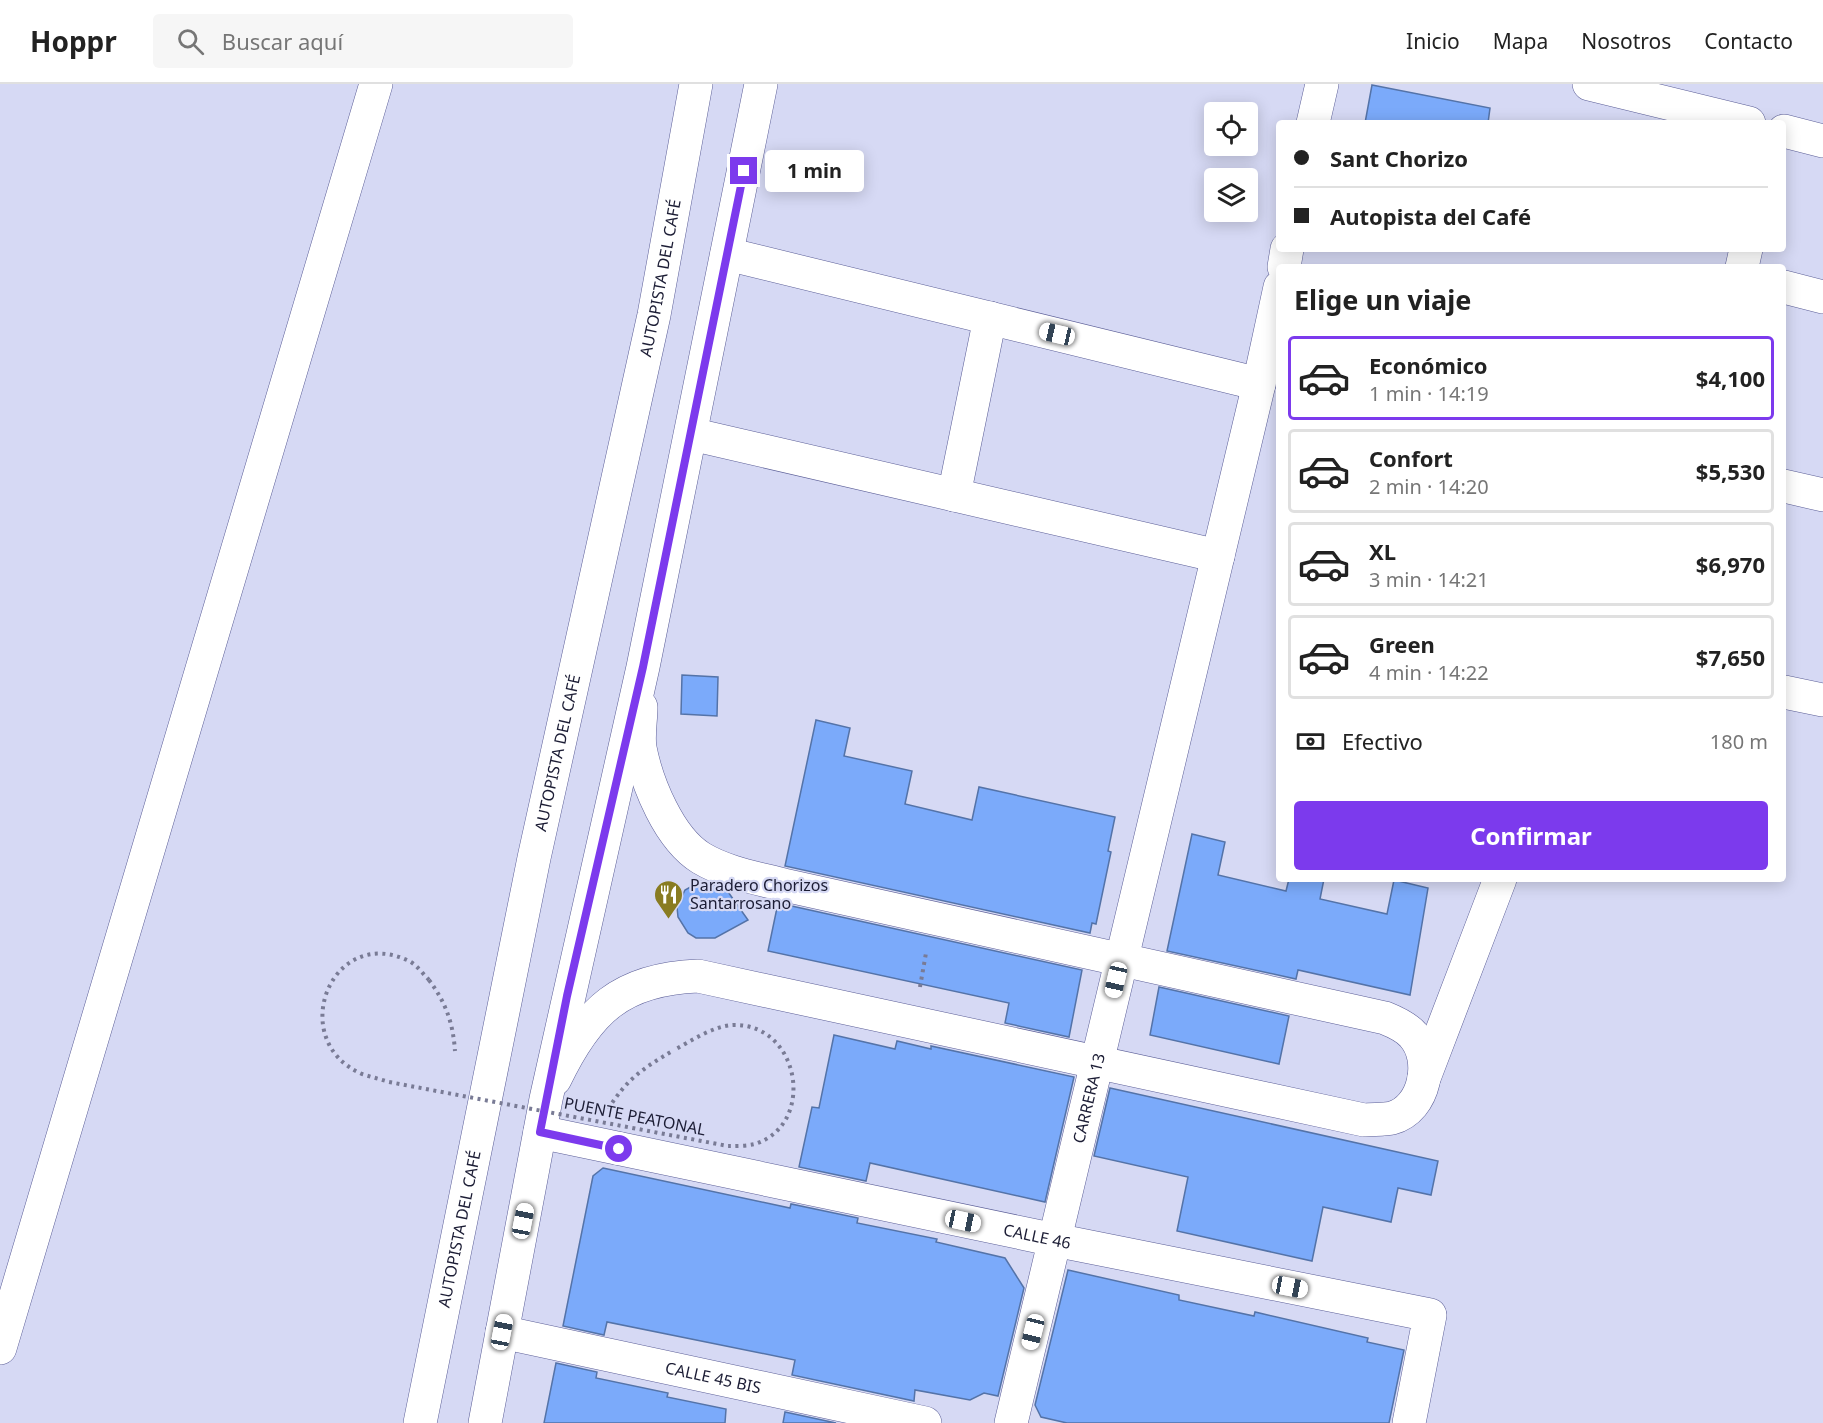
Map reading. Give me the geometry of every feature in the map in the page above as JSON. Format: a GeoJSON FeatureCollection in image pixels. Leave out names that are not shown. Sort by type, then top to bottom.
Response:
{"type":"FeatureCollection","features":[{"type":"Feature","properties":{"kind":"main road"},"geometry":{"type":"LineString","coordinates":[[0,1348],[376,84]]}},
{"type":"Feature","properties":{"kind":"main road","name":"AUTOPISTA DEL CAFÉ"},"geometry":{"type":"LineString","coordinates":[[420,1423],[534,858],[654,315],[696,84]]}},
{"type":"Feature","properties":{"kind":"main road"},"geometry":{"type":"LineString","coordinates":[[485,1423],[546,1099],[643,667],[761,84]]}},
{"type":"Feature","properties":{"kind":"main road"},"geometry":{"type":"LineString","coordinates":[[1314,120],[1322,84]]}},
{"type":"Feature","properties":{"kind":"main road"},"geometry":{"type":"LineString","coordinates":[[1589,84],[1737,120]]}},
{"type":"Feature","properties":{"kind":"main road"},"geometry":{"type":"LineString","coordinates":[[1786,132],[1823,141]]}},
{"type":"Feature","properties":{"kind":"main road"},"geometry":{"type":"LineString","coordinates":[[727,254],[1259,384]]}},
{"type":"Feature","properties":{"kind":"main road"},"geometry":{"type":"LineString","coordinates":[[1786,288],[1823,297]]}},
{"type":"Feature","properties":{"kind":"main road","name":"CARRERA 13"},"geometry":{"type":"LineString","coordinates":[[1011,1423],[1276,305]]}},
{"type":"Feature","properties":{"kind":"main road"},"geometry":{"type":"LineString","coordinates":[[954,495],[990,318]]}},
{"type":"Feature","properties":{"kind":"main road"},"geometry":{"type":"LineString","coordinates":[[691,434],[1218,556]]}},
{"type":"Feature","properties":{"kind":"main road"},"geometry":{"type":"LineString","coordinates":[[1786,486],[1823,495]]}},
{"type":"Feature","properties":{"kind":"main road"},"geometry":{"type":"LineString","coordinates":[[643,667],[640,746],[650,786],[681,840],[701,858],[730,871],[784,885],[1385,1018],[1414,1035],[1423,1054],[1424,1078]]}},
{"type":"Feature","properties":{"kind":"main road"},"geometry":{"type":"LineString","coordinates":[[1786,692],[1823,700]]}},
{"type":"Feature","properties":{"kind":"main road"},"geometry":{"type":"LineString","coordinates":[[546,1099],[568,1051],[592,1019],[619,995],[643,983],[668,977],[698,976],[1364,1120],[1394,1118],[1416,1102],[1499,882]]}},
{"type":"Feature","properties":{"kind":"main road","name":"CALLE 46"},"geometry":{"type":"LineString","coordinates":[[540,1132],[1055,1240],[1430,1315],[1409,1423]]}},
{"type":"Feature","properties":{"kind":"main road","name":"CALLE 45 BIS"},"geometry":{"type":"LineString","coordinates":[[502,1332],[925,1423]]}},
{"type":"Feature","properties":{"kind":"path"},"geometry":{"type":"LineString","coordinates":[[914,1021],[933,917]]}},
{"type":"Feature","properties":{"kind":"path","name":"PUENTE PEATONAL"},"geometry":{"type":"LineString","coordinates":[[429,980],[411,962],[391,955],[364,956],[342,967],[326,988],[321,1012],[326,1037],[341,1059],[361,1073],[389,1082],[728,1146],[756,1144],[777,1130],[789,1111],[795,1089],[791,1067],[782,1049],[769,1036],[753,1027],[731,1025],[704,1034],[647,1066],[624,1084],[606,1113],[596,1144]]}},
{"type":"Feature","properties":{"kind":"building"},"geometry":{"type":"Polygon","coordinates":[[[1372,85],[1490,108],[1488,120],[1366,120],[1372,85]]]}},
{"type":"Feature","properties":{"kind":"building"},"geometry":{"type":"Polygon","coordinates":[[[682,675],[718,677],[717,716],[681,714],[682,675]]]}},
{"type":"Feature","properties":{"kind":"building"},"geometry":{"type":"Polygon","coordinates":[[[816,720],[850,728],[844,756],[912,771],[905,804],[972,820],[979,787],[1115,817],[1108,851],[1111,852],[1096,924],[1092,923],[1090,933],[785,866],[816,720]]]}},
{"type":"Feature","properties":{"kind":"building"},"geometry":{"type":"Polygon","coordinates":[[[1192,834],[1225,842],[1218,875],[1286,891],[1288,882],[1323,882],[1320,899],[1387,914],[1394,882],[1428,888],[1410,995],[1298,970],[1296,979],[1167,951],[1192,834]]]}},
{"type":"Feature","properties":{"kind":"building"},"geometry":{"type":"Polygon","coordinates":[[[701,881],[726,889],[748,920],[715,938],[696,938],[688,933],[678,917],[677,907],[685,890],[701,881]]]}},
{"type":"Feature","properties":{"kind":"building"},"geometry":{"type":"Polygon","coordinates":[[[778,903],[1082,970],[1069,1037],[1005,1023],[1009,1003],[768,951],[778,903]]]}},
{"type":"Feature","properties":{"kind":"building"},"geometry":{"type":"Polygon","coordinates":[[[1159,987],[1289,1016],[1279,1064],[1150,1035],[1159,987]]]}},
{"type":"Feature","properties":{"kind":"building"},"geometry":{"type":"Polygon","coordinates":[[[834,1035],[895,1049],[897,1041],[931,1049],[931,1046],[1074,1077],[1045,1202],[870,1163],[866,1181],[799,1167],[812,1107],[819,1108],[834,1035]]]}},
{"type":"Feature","properties":{"kind":"building"},"geometry":{"type":"Polygon","coordinates":[[[1110,1088],[1438,1161],[1431,1195],[1398,1188],[1391,1222],[1323,1207],[1312,1261],[1177,1231],[1188,1177],[1094,1156],[1110,1088]]]}},
{"type":"Feature","properties":{"kind":"building"},"geometry":{"type":"Polygon","coordinates":[[[603,1168],[790,1208],[791,1204],[858,1218],[857,1223],[937,1239],[936,1242],[1005,1258],[1024,1288],[998,1396],[984,1393],[970,1400],[915,1390],[914,1401],[792,1375],[795,1360],[607,1322],[604,1335],[563,1326],[593,1176],[603,1168]]]}},
{"type":"Feature","properties":{"kind":"building"},"geometry":{"type":"Polygon","coordinates":[[[1068,1270],[1179,1295],[1179,1300],[1254,1316],[1255,1312],[1368,1338],[1367,1342],[1404,1350],[1389,1423],[1067,1423],[1041,1417],[1035,1405],[1068,1270]]]}},
{"type":"Feature","properties":{"kind":"building"},"geometry":{"type":"Polygon","coordinates":[[[556,1363],[597,1372],[596,1378],[668,1393],[667,1397],[726,1409],[725,1423],[544,1423],[556,1363]]]}},
{"type":"Feature","properties":{"kind":"building"},"geometry":{"type":"Polygon","coordinates":[[[785,1412],[836,1423],[783,1423],[785,1412]]]}},
{"type":"Feature","properties":{"kind":"place","name":"Paradero Chorizos Santarrosano"},"geometry":{"type":"Point","coordinates":[669,920]}},
{"type":"Feature","properties":{"kind":"route"},"geometry":{"type":"LineString","coordinates":[[619,1149],[540,1132],[567,996],[643,667],[744,171]]}}]}
